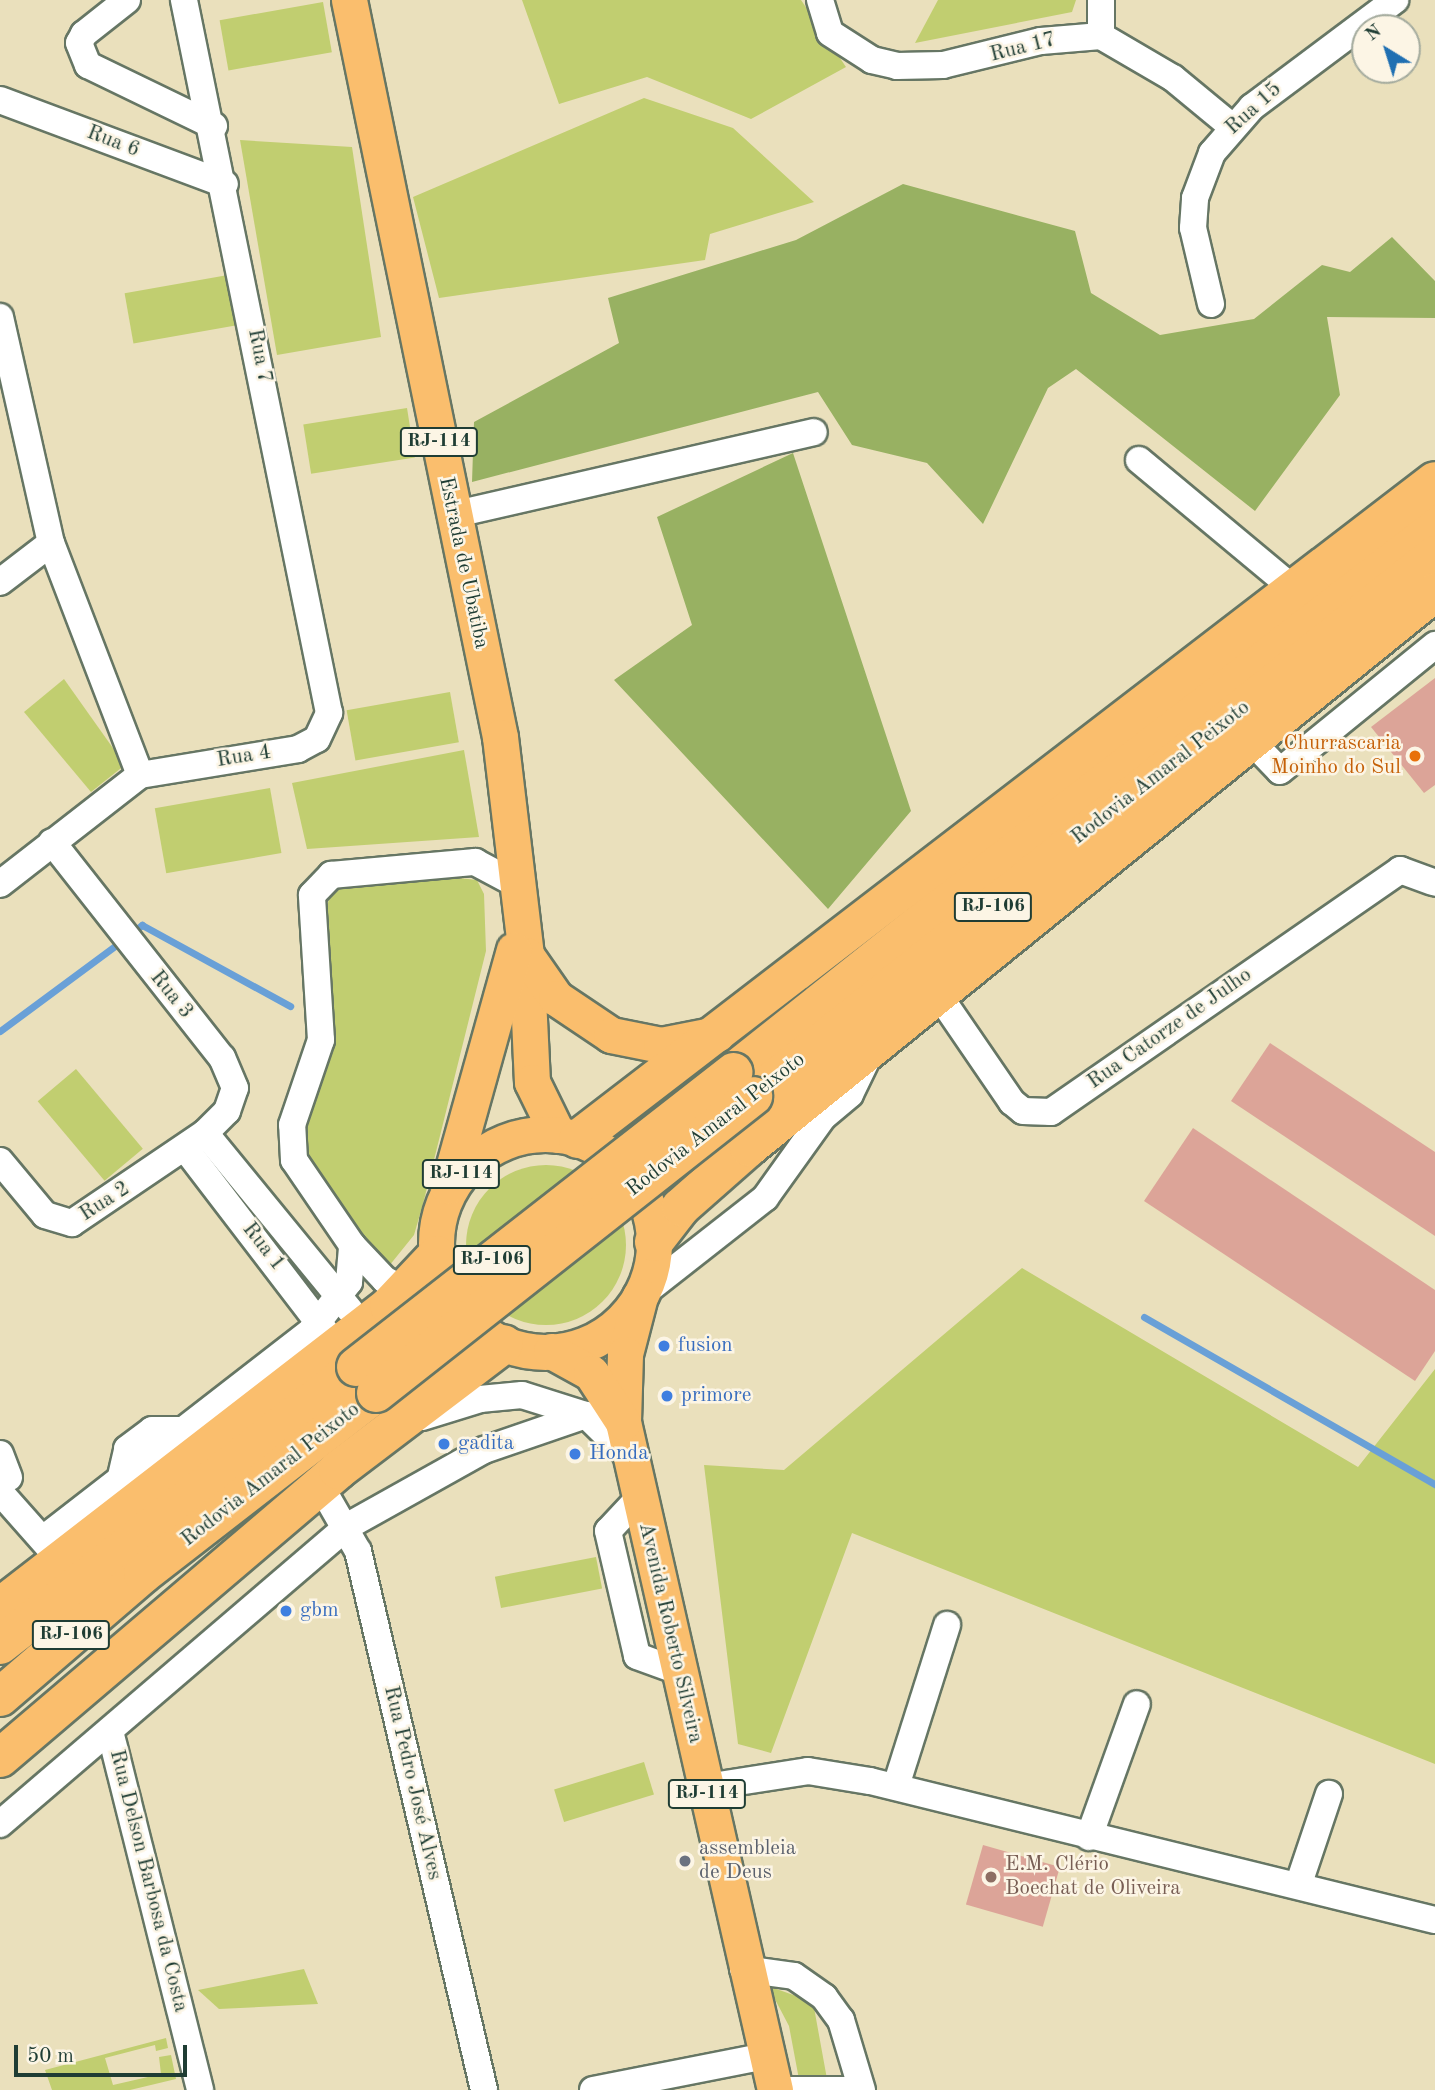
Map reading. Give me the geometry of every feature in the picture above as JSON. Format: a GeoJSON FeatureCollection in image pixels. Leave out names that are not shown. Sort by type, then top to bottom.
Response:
{"type":"FeatureCollection","features":[{"type":"Feature","properties":{"kind":"highway"},"geometry":{"type":"LineString","coordinates":[[568,1137],[718,1034],[1435,481]]}},
{"type":"Feature","properties":{"kind":"highway","name":"Rodovia Amaral Peixoto"},"geometry":{"type":"LineString","coordinates":[[743,1084],[1435,514]]}},
{"type":"Feature","properties":{"kind":"highway","name":"Rodovia Amaral Peixoto"},"geometry":{"type":"LineString","coordinates":[[0,1645],[346,1358],[743,1084],[1435,555]]}},
{"type":"Feature","properties":{"kind":"highway"},"geometry":{"type":"LineString","coordinates":[[654,1242],[706,1184],[875,1043],[1254,744],[1435,592]]}},
{"type":"Feature","properties":{"kind":"highway"},"geometry":{"type":"LineString","coordinates":[[0,1607],[51,1549],[111,1521],[227,1432],[346,1358],[371,1320],[407,1291],[437,1255]]}},
{"type":"Feature","properties":{"kind":"highway"},"geometry":{"type":"LineString","coordinates":[[0,1758],[384,1432],[505,1344]]}},
{"type":"Feature","properties":{"kind":"highway","name":"Rodovia Amaral Peixoto"},"geometry":{"type":"LineString","coordinates":[[0,1697],[143,1574],[346,1358]]}},
{"type":"Feature","properties":{"kind":"main road","name":"Estrada de Ubatiba"},"geometry":{"type":"LineString","coordinates":[[349,0],[452,515],[500,737],[520,886],[532,1082],[568,1137]]}},
{"type":"Feature","properties":{"kind":"main road","name":"Estrada de Ubatiba"},"geometry":{"type":"LineString","coordinates":[[442,1209],[524,939]]}},
{"type":"Feature","properties":{"kind":"main road"},"geometry":{"type":"LineString","coordinates":[[524,939],[556,998],[611,1035],[660,1045],[718,1034]]}},
{"type":"Feature","properties":{"kind":"main road","name":"RJ-114"},"geometry":{"type":"LineString","coordinates":[[568,1137],[628,1171],[647,1204],[654,1242],[640,1296],[598,1338],[551,1351],[505,1344],[461,1314],[437,1255],[442,1209],[463,1172],[496,1146],[568,1137]]}},
{"type":"Feature","properties":{"kind":"main road","name":"Avenida Roberto Silveira"},"geometry":{"type":"LineString","coordinates":[[640,1296],[625,1354],[623,1422],[706,1787],[743,1969],[775,2090]]}},
{"type":"Feature","properties":{"kind":"main road","name":"Avenida Roberto Silveira"},"geometry":{"type":"LineString","coordinates":[[551,1351],[591,1373],[623,1422]]}},
{"type":"Feature","properties":{"kind":"street"},"geometry":{"type":"LineString","coordinates":[[127,0],[84,34],[79,43],[88,65],[214,126]]}},
{"type":"Feature","properties":{"kind":"street","name":"Rua 7"},"geometry":{"type":"LineString","coordinates":[[184,0],[214,126],[329,713]]}},
{"type":"Feature","properties":{"kind":"street","name":"Rua 17"},"geometry":{"type":"LineString","coordinates":[[820,0],[830,33],[873,60],[897,66],[943,65],[1041,41],[1101,36]]}},
{"type":"Feature","properties":{"kind":"street"},"geometry":{"type":"LineString","coordinates":[[1101,0],[1101,36],[1173,78],[1231,126]]}},
{"type":"Feature","properties":{"kind":"street","name":"Rua 15"},"geometry":{"type":"LineString","coordinates":[[1211,304],[1196,262],[1195,198],[1212,153],[1231,126],[1395,0]]}},
{"type":"Feature","properties":{"kind":"street","name":"Rua 6"},"geometry":{"type":"LineString","coordinates":[[0,100],[225,184]]}},
{"type":"Feature","properties":{"kind":"street"},"geometry":{"type":"LineString","coordinates":[[0,317],[51,543],[139,775],[0,884]]}},
{"type":"Feature","properties":{"kind":"street"},"geometry":{"type":"LineString","coordinates":[[0,372],[17,393]]}},
{"type":"Feature","properties":{"kind":"street"},"geometry":{"type":"LineString","coordinates":[[452,515],[814,432]]}},
{"type":"Feature","properties":{"kind":"street"},"geometry":{"type":"LineString","coordinates":[[1139,460],[1294,589]]}},
{"type":"Feature","properties":{"kind":"street"},"geometry":{"type":"LineString","coordinates":[[0,582],[51,543]]}},
{"type":"Feature","properties":{"kind":"street"},"geometry":{"type":"LineString","coordinates":[[1254,744],[1280,771],[1435,645]]}},
{"type":"Feature","properties":{"kind":"street","name":"Rua 4"},"geometry":{"type":"LineString","coordinates":[[139,775],[298,749],[317,739],[329,713]]}},
{"type":"Feature","properties":{"kind":"street","name":"Rua 3"},"geometry":{"type":"LineString","coordinates":[[52,842],[231,1073],[230,1104],[195,1140]]}},
{"type":"Feature","properties":{"kind":"street"},"geometry":{"type":"LineString","coordinates":[[407,1291],[385,1280],[352,1245],[301,1178],[292,1151],[292,1125],[321,1040],[314,887],[344,872],[475,862],[520,886]]}},
{"type":"Feature","properties":{"kind":"street","name":"Rua Catorze de Julho"},"geometry":{"type":"LineString","coordinates":[[938,994],[1012,1102],[1023,1111],[1051,1112],[1400,870],[1435,883]]}},
{"type":"Feature","properties":{"kind":"street"},"geometry":{"type":"LineString","coordinates":[[640,1296],[765,1198],[823,1117],[850,1094],[875,1043]]}},
{"type":"Feature","properties":{"kind":"street","name":"Rua 2"},"geometry":{"type":"LineString","coordinates":[[0,1161],[45,1214],[72,1223],[195,1140]]}},
{"type":"Feature","properties":{"kind":"street","name":"Rua 1"},"geometry":{"type":"LineString","coordinates":[[195,1140],[338,1300],[371,1320]]}},
{"type":"Feature","properties":{"kind":"street","name":"Rua 1"},"geometry":{"type":"LineString","coordinates":[[195,1140],[346,1358]]}},
{"type":"Feature","properties":{"kind":"street"},"geometry":{"type":"LineString","coordinates":[[4,1479],[51,1549],[120,1480],[184,1430],[346,1358],[338,1300],[353,1271],[352,1245]]}},
{"type":"Feature","properties":{"kind":"street"},"geometry":{"type":"LineString","coordinates":[[384,1432],[445,1408],[500,1396],[541,1399],[586,1415],[618,1440],[633,1463]]}},
{"type":"Feature","properties":{"kind":"street","name":"Rua Delson Barbosa da Costa"},"geometry":{"type":"LineString","coordinates":[[200,2090],[110,1731],[346,1528],[484,1450],[586,1415]]}},
{"type":"Feature","properties":{"kind":"street"},"geometry":{"type":"LineString","coordinates":[[184,1430],[227,1432]]}},
{"type":"Feature","properties":{"kind":"street"},"geometry":{"type":"LineString","coordinates":[[111,1521],[120,1480]]}},
{"type":"Feature","properties":{"kind":"street","name":"Rua Pedro José Alves"},"geometry":{"type":"LineString","coordinates":[[320,1485],[358,1551],[484,2090]]}},
{"type":"Feature","properties":{"kind":"street"},"geometry":{"type":"LineString","coordinates":[[896,1786],[947,1625]]}},
{"type":"Feature","properties":{"kind":"street"},"geometry":{"type":"LineString","coordinates":[[1089,1837],[1137,1704]]}},
{"type":"Feature","properties":{"kind":"street"},"geometry":{"type":"LineString","coordinates":[[0,1825],[110,1731]]}},
{"type":"Feature","properties":{"kind":"street"},"geometry":{"type":"LineString","coordinates":[[706,1787],[808,1771],[896,1786],[1089,1837],[1299,1884],[1435,1920]]}},
{"type":"Feature","properties":{"kind":"street"},"geometry":{"type":"LineString","coordinates":[[1299,1884],[1329,1794]]}},
{"type":"Feature","properties":{"kind":"street"},"geometry":{"type":"LineString","coordinates":[[743,1969],[794,1976],[824,1997],[841,2020],[862,2090]]}},
{"type":"Feature","properties":{"kind":"street"},"geometry":{"type":"LineString","coordinates":[[593,2090],[766,2056]]}},
{"type":"Feature","properties":{"kind":"street"},"geometry":{"type":"LineString","coordinates":[[788,2090],[846,2090]]}},
{"type":"Feature","properties":{"kind":"green space"},"geometry":{"type":"Polygon","coordinates":[[[522,0],[801,0],[846,67],[751,119],[647,77],[559,104],[522,0]]]}},
{"type":"Feature","properties":{"kind":"green space"},"geometry":{"type":"Polygon","coordinates":[[[938,0],[1076,0],[1072,12],[915,43],[938,0]]]}},
{"type":"Feature","properties":{"kind":"green space"},"geometry":{"type":"Polygon","coordinates":[[[323,2],[332,52],[228,70],[220,20],[323,2]]]}},
{"type":"Feature","properties":{"kind":"green space"},"geometry":{"type":"Polygon","coordinates":[[[644,98],[733,128],[814,202],[710,234],[705,260],[439,298],[413,197],[644,98]]]}},
{"type":"Feature","properties":{"kind":"green space"},"geometry":{"type":"Polygon","coordinates":[[[240,140],[352,147],[381,337],[277,355],[240,140]]]}},
{"type":"Feature","properties":{"kind":"green space"},"geometry":{"type":"Polygon","coordinates":[[[903,184],[1075,231],[1091,293],[1160,335],[1254,319],[1322,265],[1350,272],[1392,237],[1435,281],[1435,318],[1327,317],[1340,395],[1255,511],[1076,369],[1048,388],[983,524],[927,463],[852,445],[818,392],[472,482],[474,422],[619,343],[608,298],[796,240],[903,184]]]}},
{"type":"Feature","properties":{"kind":"green space"},"geometry":{"type":"Polygon","coordinates":[[[228,275],[237,325],[133,343],[125,293],[228,275]]]}},
{"type":"Feature","properties":{"kind":"green space"},"geometry":{"type":"Polygon","coordinates":[[[407,408],[415,457],[311,474],[303,424],[407,408]]]}},
{"type":"Feature","properties":{"kind":"green space"},"geometry":{"type":"Polygon","coordinates":[[[793,453],[911,811],[828,909],[614,680],[692,625],[657,517],[793,453]]]}},
{"type":"Feature","properties":{"kind":"green space"},"geometry":{"type":"Polygon","coordinates":[[[64,679],[125,765],[91,792],[24,712],[64,679]]]}},
{"type":"Feature","properties":{"kind":"green space"},"geometry":{"type":"Polygon","coordinates":[[[450,692],[459,742],[355,760],[347,710],[450,692]]]}},
{"type":"Feature","properties":{"kind":"green space"},"geometry":{"type":"Polygon","coordinates":[[[464,750],[479,837],[307,849],[292,783],[464,750]]]}},
{"type":"Feature","properties":{"kind":"green space"},"geometry":{"type":"Polygon","coordinates":[[[270,788],[281,853],[166,873],[155,808],[270,788]]]}},
{"type":"Feature","properties":{"kind":"green space"},"geometry":{"type":"Polygon","coordinates":[[[459,878],[477,880],[484,894],[486,951],[414,1235],[389,1266],[315,1175],[302,1141],[305,1117],[334,1047],[325,917],[329,898],[341,888],[459,878]]]}},
{"type":"Feature","properties":{"kind":"green space"},"geometry":{"type":"Polygon","coordinates":[[[76,1069],[143,1149],[105,1181],[38,1101],[76,1069]]]}},
{"type":"Feature","properties":{"kind":"green space"},"geometry":{"type":"Polygon","coordinates":[[[546,1165],[576,1171],[602,1189],[620,1215],[626,1245],[620,1275],[602,1301],[576,1319],[546,1325],[516,1319],[490,1301],[472,1275],[466,1245],[472,1215],[490,1189],[516,1171],[546,1165]]]}},
{"type":"Feature","properties":{"kind":"green space"},"geometry":{"type":"Polygon","coordinates":[[[1022,1268],[1358,1467],[1435,1369],[1435,1764],[852,1533],[771,1753],[738,1744],[704,1465],[784,1470],[1022,1268]]]}},
{"type":"Feature","properties":{"kind":"green space"},"geometry":{"type":"Polygon","coordinates":[[[596,1557],[602,1588],[501,1608],[495,1577],[596,1557]]]}},
{"type":"Feature","properties":{"kind":"green space"},"geometry":{"type":"Polygon","coordinates":[[[644,1762],[654,1795],[564,1822],[554,1789],[644,1762]]]}},
{"type":"Feature","properties":{"kind":"green space"},"geometry":{"type":"Polygon","coordinates":[[[304,1969],[318,2004],[219,2009],[198,1990],[304,1969]]]}},
{"type":"Feature","properties":{"kind":"green space"},"geometry":{"type":"Polygon","coordinates":[[[768,1986],[813,2002],[829,2090],[801,2090],[789,2026],[768,1986]]]}},
{"type":"Feature","properties":{"kind":"green space"},"geometry":{"type":"Polygon","coordinates":[[[166,2038],[168,2048],[156,2051],[155,2045],[105,2058],[113,2085],[161,2074],[159,2057],[171,2055],[176,2079],[130,2090],[52,2090],[45,2070],[166,2038]]]}},
{"type":"Feature","properties":{"kind":"building","name":"Churrascaria Moinho do Sul"},"geometry":{"type":"Polygon","coordinates":[[[1435,678],[1435,785],[1424,793],[1371,727],[1435,678]]]}},
{"type":"Feature","properties":{"kind":"building"},"geometry":{"type":"Polygon","coordinates":[[[1270,1043],[1435,1152],[1435,1236],[1231,1101],[1270,1043]]]}},
{"type":"Feature","properties":{"kind":"building"},"geometry":{"type":"Polygon","coordinates":[[[1193,1128],[1435,1290],[1435,1351],[1415,1381],[1144,1201],[1193,1128]]]}},
{"type":"Feature","properties":{"kind":"building"},"geometry":{"type":"Polygon","coordinates":[[[983,1845],[1060,1867],[1043,1927],[966,1905],[983,1845]]]}},
{"type":"Feature","properties":{"kind":"waterway"},"geometry":{"type":"LineString","coordinates":[[132,933],[142,925],[290,1006]]}},
{"type":"Feature","properties":{"kind":"waterway"},"geometry":{"type":"LineString","coordinates":[[0,1031],[123,940]]}},
{"type":"Feature","properties":{"kind":"waterway"},"geometry":{"type":"LineString","coordinates":[[1144,1317],[1435,1484]]}},
{"type":"Feature","properties":{"kind":"place","name":"Churrascaria Moinho do Sul"},"geometry":{"type":"Point","coordinates":[1415,756]}},
{"type":"Feature","properties":{"kind":"place","name":"fusion"},"geometry":{"type":"Point","coordinates":[664,1346]}},
{"type":"Feature","properties":{"kind":"place","name":"primore"},"geometry":{"type":"Point","coordinates":[667,1396]}},
{"type":"Feature","properties":{"kind":"place","name":"gadita"},"geometry":{"type":"Point","coordinates":[444,1444]}},
{"type":"Feature","properties":{"kind":"place","name":"Honda"},"geometry":{"type":"Point","coordinates":[575,1454]}},
{"type":"Feature","properties":{"kind":"place","name":"gbm"},"geometry":{"type":"Point","coordinates":[286,1611]}},
{"type":"Feature","properties":{"kind":"place","name":"assembleia de Deus"},"geometry":{"type":"Point","coordinates":[685,1861]}},
{"type":"Feature","properties":{"kind":"place","name":"E.M. Clério Boechat de Oliveira"},"geometry":{"type":"Point","coordinates":[991,1877]}}]}
